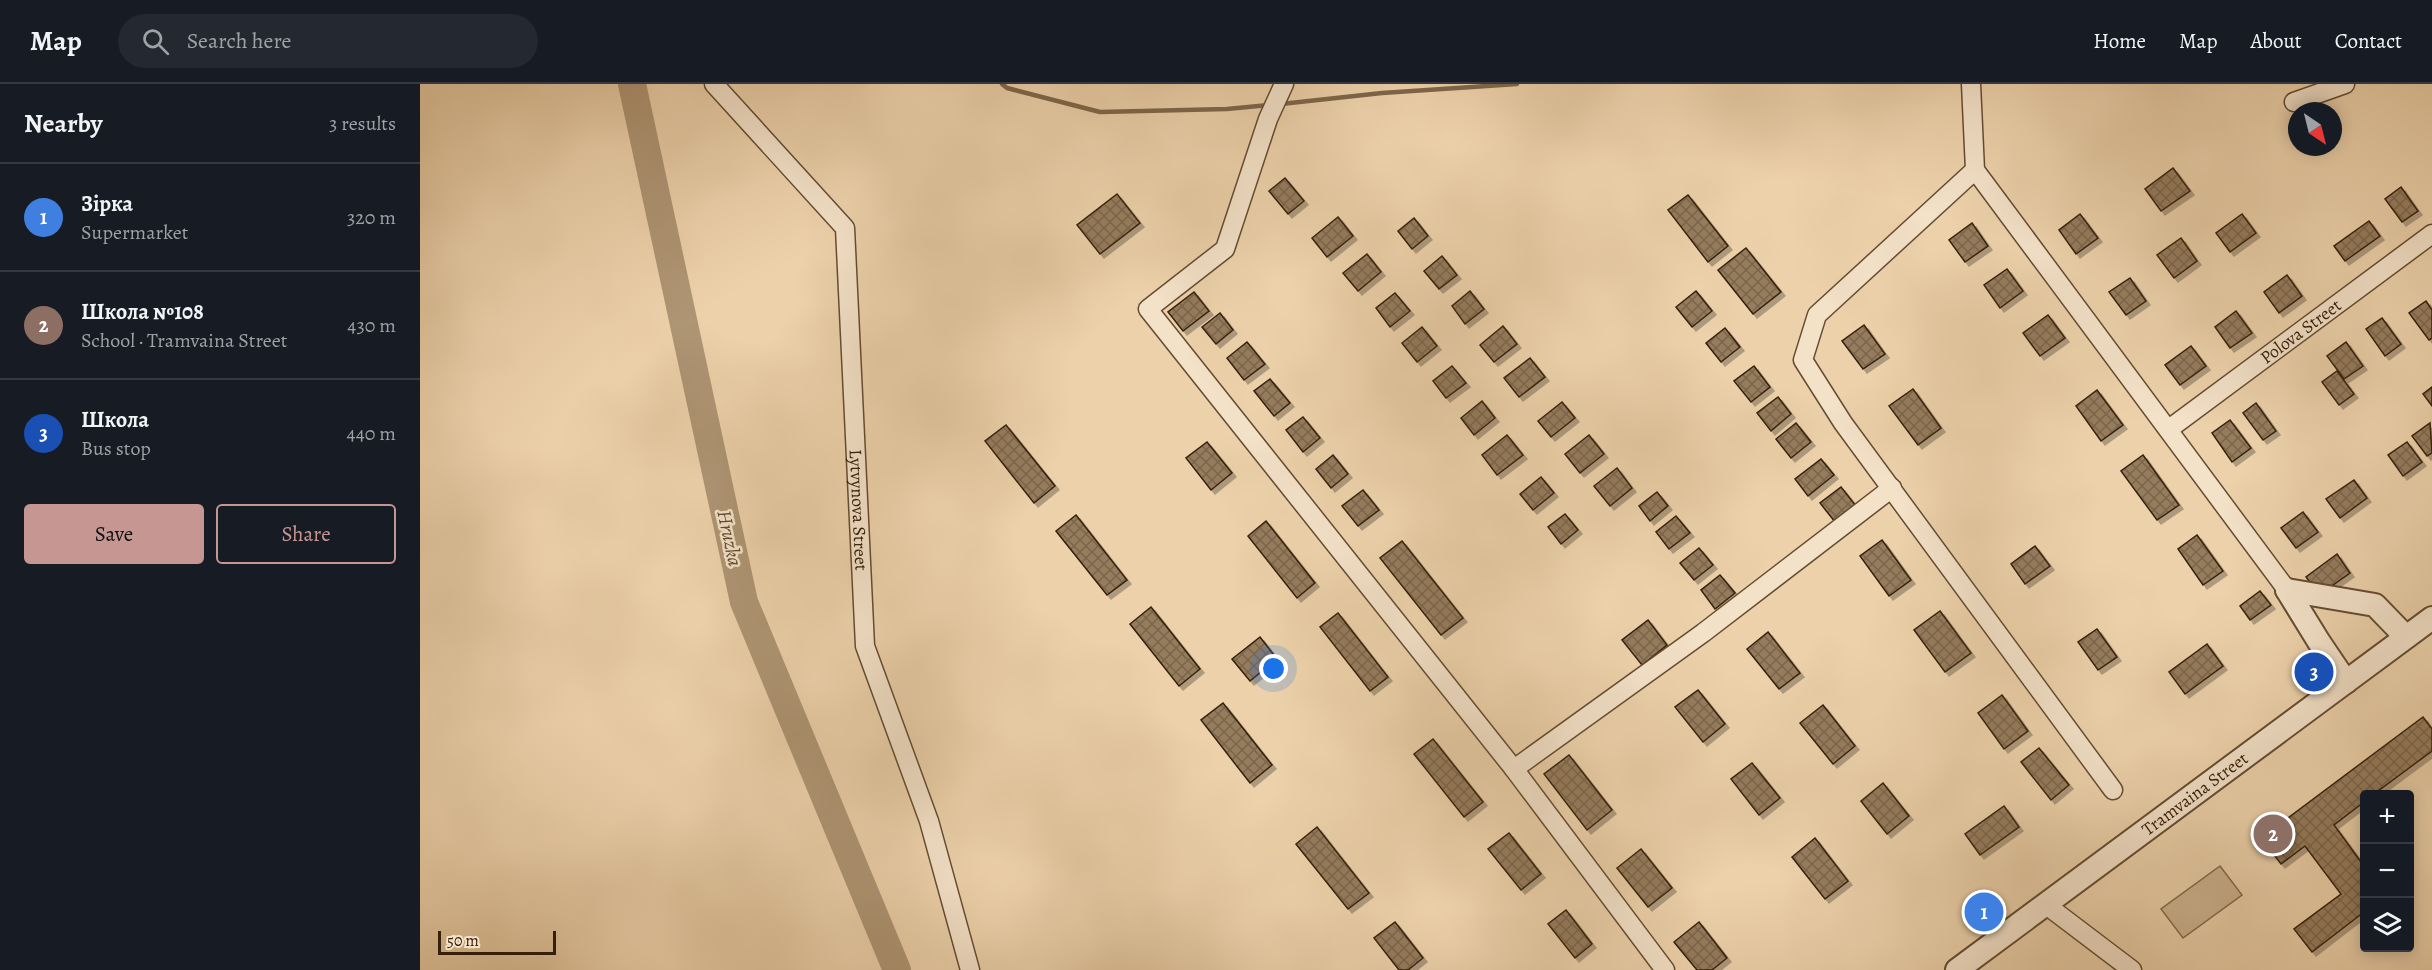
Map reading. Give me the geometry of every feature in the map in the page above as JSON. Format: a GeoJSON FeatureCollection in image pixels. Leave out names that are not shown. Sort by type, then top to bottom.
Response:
{"type":"FeatureCollection","features":[{"type":"Feature","properties":{"kind":"street","name":"Lytvynova Street"},"geometry":{"type":"LineString","coordinates":[[714,84],[845,228],[865,646],[929,821],[969,970]]}},
{"type":"Feature","properties":{"kind":"street"},"geometry":{"type":"LineString","coordinates":[[1971,84],[1976,170],[2287,590],[2346,682]]}},
{"type":"Feature","properties":{"kind":"street"},"geometry":{"type":"LineString","coordinates":[[2294,102],[2345,84]]}},
{"type":"Feature","properties":{"kind":"street"},"geometry":{"type":"LineString","coordinates":[[1282,89],[1268,119],[1225,249],[1148,309],[1230,409],[1514,769],[1665,970]]}},
{"type":"Feature","properties":{"kind":"street"},"geometry":{"type":"LineString","coordinates":[[1976,170],[1817,315],[1803,360],[1843,423],[2113,790]]}},
{"type":"Feature","properties":{"kind":"street","name":"Polova Street"},"geometry":{"type":"LineString","coordinates":[[2169,429],[2432,234]]}},
{"type":"Feature","properties":{"kind":"street"},"geometry":{"type":"LineString","coordinates":[[1514,769],[1703,633],[1892,488]]}},
{"type":"Feature","properties":{"kind":"street"},"geometry":{"type":"LineString","coordinates":[[2287,590],[2375,605],[2406,637]]}},
{"type":"Feature","properties":{"kind":"street","name":"Tramvaina Street"},"geometry":{"type":"LineString","coordinates":[[1957,970],[2432,618]]}},
{"type":"Feature","properties":{"kind":"street"},"geometry":{"type":"LineString","coordinates":[[2045,904],[2132,970]]}},
{"type":"Feature","properties":{"kind":"shaded area"},"geometry":{"type":"Polygon","coordinates":[[[2220,866],[2242,895],[2183,938],[2161,909],[2220,866]]]}},
{"type":"Feature","properties":{"kind":"building"},"geometry":{"type":"Polygon","coordinates":[[[2173,168],[2190,191],[2161,211],[2145,189],[2173,168]]]}},
{"type":"Feature","properties":{"kind":"building"},"geometry":{"type":"Polygon","coordinates":[[[1285,178],[1304,201],[1288,214],[1269,191],[1285,178]]]}},
{"type":"Feature","properties":{"kind":"building"},"geometry":{"type":"Polygon","coordinates":[[[2401,187],[2418,211],[2402,222],[2385,199],[2401,187]]]}},
{"type":"Feature","properties":{"kind":"building"},"geometry":{"type":"Polygon","coordinates":[[[1117,194],[1140,223],[1100,254],[1077,225],[1117,194]]]}},
{"type":"Feature","properties":{"kind":"building"},"geometry":{"type":"Polygon","coordinates":[[[1688,195],[1728,246],[1708,262],[1668,210],[1688,195]]]}},
{"type":"Feature","properties":{"kind":"building"},"geometry":{"type":"Polygon","coordinates":[[[2080,214],[2098,238],[2076,254],[2059,230],[2080,214]]]}},
{"type":"Feature","properties":{"kind":"building"},"geometry":{"type":"Polygon","coordinates":[[[2242,214],[2256,233],[2230,252],[2216,233],[2242,214]]]}},
{"type":"Feature","properties":{"kind":"building"},"geometry":{"type":"Polygon","coordinates":[[[1338,217],[1353,236],[1327,257],[1312,238],[1338,217]]]}},
{"type":"Feature","properties":{"kind":"building"},"geometry":{"type":"Polygon","coordinates":[[[1414,218],[1428,236],[1412,249],[1398,231],[1414,218]]]}},
{"type":"Feature","properties":{"kind":"building"},"geometry":{"type":"Polygon","coordinates":[[[2369,221],[2380,236],[2345,261],[2334,246],[2369,221]]]}},
{"type":"Feature","properties":{"kind":"building"},"geometry":{"type":"Polygon","coordinates":[[[1972,223],[1988,246],[1965,262],[1949,240],[1972,223]]]}},
{"type":"Feature","properties":{"kind":"building"},"geometry":{"type":"Polygon","coordinates":[[[2181,238],[2197,261],[2174,278],[2157,255],[2181,238]]]}},
{"type":"Feature","properties":{"kind":"building"},"geometry":{"type":"Polygon","coordinates":[[[1746,248],[1781,292],[1753,314],[1718,270],[1746,248]]]}},
{"type":"Feature","properties":{"kind":"building"},"geometry":{"type":"Polygon","coordinates":[[[1367,254],[1381,272],[1358,291],[1343,273],[1367,254]]]}},
{"type":"Feature","properties":{"kind":"building"},"geometry":{"type":"Polygon","coordinates":[[[1442,256],[1457,275],[1439,289],[1424,271],[1442,256]]]}},
{"type":"Feature","properties":{"kind":"building"},"geometry":{"type":"Polygon","coordinates":[[[2007,269],[2023,291],[2000,308],[1984,285],[2007,269]]]}},
{"type":"Feature","properties":{"kind":"building"},"geometry":{"type":"Polygon","coordinates":[[[2287,275],[2302,296],[2279,313],[2264,292],[2287,275]]]}},
{"type":"Feature","properties":{"kind":"building"},"geometry":{"type":"Polygon","coordinates":[[[2130,278],[2146,301],[2126,315],[2109,292],[2130,278]]]}},
{"type":"Feature","properties":{"kind":"building"},"geometry":{"type":"Polygon","coordinates":[[[1470,291],[1484,309],[1465,324],[1452,306],[1470,291]]]}},
{"type":"Feature","properties":{"kind":"building"},"geometry":{"type":"Polygon","coordinates":[[[1696,291],[1712,311],[1692,327],[1676,307],[1696,291]]]}},
{"type":"Feature","properties":{"kind":"building"},"geometry":{"type":"Polygon","coordinates":[[[1194,292],[1209,311],[1183,331],[1168,312],[1194,292]]]}},
{"type":"Feature","properties":{"kind":"building"},"geometry":{"type":"Polygon","coordinates":[[[1395,293],[1410,311],[1390,327],[1376,308],[1395,293]]]}},
{"type":"Feature","properties":{"kind":"building"},"geometry":{"type":"Polygon","coordinates":[[[2426,301],[2432,310],[2432,338],[2429,340],[2409,313],[2426,301]]]}},
{"type":"Feature","properties":{"kind":"building"},"geometry":{"type":"Polygon","coordinates":[[[2236,311],[2252,333],[2230,348],[2215,327],[2236,311]]]}},
{"type":"Feature","properties":{"kind":"building"},"geometry":{"type":"Polygon","coordinates":[[[1220,313],[1233,330],[1216,344],[1202,327],[1220,313]]]}},
{"type":"Feature","properties":{"kind":"building"},"geometry":{"type":"Polygon","coordinates":[[[2048,315],[2065,338],[2040,356],[2023,333],[2048,315]]]}},
{"type":"Feature","properties":{"kind":"building"},"geometry":{"type":"Polygon","coordinates":[[[2382,318],[2401,344],[2385,356],[2366,329],[2382,318]]]}},
{"type":"Feature","properties":{"kind":"building"},"geometry":{"type":"Polygon","coordinates":[[[1864,325],[1885,354],[1863,369],[1842,341],[1864,325]]]}},
{"type":"Feature","properties":{"kind":"building"},"geometry":{"type":"Polygon","coordinates":[[[1503,326],[1517,344],[1494,362],[1480,345],[1503,326]]]}},
{"type":"Feature","properties":{"kind":"building"},"geometry":{"type":"Polygon","coordinates":[[[1422,327],[1437,346],[1417,362],[1402,343],[1422,327]]]}},
{"type":"Feature","properties":{"kind":"building"},"geometry":{"type":"Polygon","coordinates":[[[1725,328],[1740,347],[1721,362],[1706,343],[1725,328]]]}},
{"type":"Feature","properties":{"kind":"building"},"geometry":{"type":"Polygon","coordinates":[[[1247,342],[1265,364],[1244,380],[1227,358],[1247,342]]]}},
{"type":"Feature","properties":{"kind":"building"},"geometry":{"type":"Polygon","coordinates":[[[2346,342],[2363,366],[2344,379],[2327,356],[2346,342]]]}},
{"type":"Feature","properties":{"kind":"building"},"geometry":{"type":"Polygon","coordinates":[[[2191,346],[2206,366],[2180,385],[2165,365],[2191,346]]]}},
{"type":"Feature","properties":{"kind":"building"},"geometry":{"type":"Polygon","coordinates":[[[1530,358],[1545,377],[1519,397],[1504,378],[1530,358]]]}},
{"type":"Feature","properties":{"kind":"building"},"geometry":{"type":"Polygon","coordinates":[[[1452,366],[1466,383],[1446,398],[1433,381],[1452,366]]]}},
{"type":"Feature","properties":{"kind":"building"},"geometry":{"type":"Polygon","coordinates":[[[1754,366],[1770,387],[1751,402],[1734,381],[1754,366]]]}},
{"type":"Feature","properties":{"kind":"building"},"geometry":{"type":"Polygon","coordinates":[[[2337,371],[2354,394],[2339,405],[2322,382],[2337,371]]]}},
{"type":"Feature","properties":{"kind":"building"},"geometry":{"type":"Polygon","coordinates":[[[1270,379],[1290,403],[1274,416],[1254,391],[1270,379]]]}},
{"type":"Feature","properties":{"kind":"building"},"geometry":{"type":"Polygon","coordinates":[[[2432,387],[2432,406],[2423,394],[2432,387]]]}},
{"type":"Feature","properties":{"kind":"building"},"geometry":{"type":"Polygon","coordinates":[[[1913,389],[1941,428],[1918,445],[1889,406],[1913,389]]]}},
{"type":"Feature","properties":{"kind":"building"},"geometry":{"type":"Polygon","coordinates":[[[2097,390],[2123,425],[2101,441],[2076,406],[2097,390]]]}},
{"type":"Feature","properties":{"kind":"building"},"geometry":{"type":"Polygon","coordinates":[[[1778,397],[1791,414],[1771,431],[1757,413],[1778,397]]]}},
{"type":"Feature","properties":{"kind":"building"},"geometry":{"type":"Polygon","coordinates":[[[1482,401],[1495,418],[1474,435],[1461,418],[1482,401]]]}},
{"type":"Feature","properties":{"kind":"building"},"geometry":{"type":"Polygon","coordinates":[[[1562,402],[1575,418],[1551,437],[1538,421],[1562,402]]]}},
{"type":"Feature","properties":{"kind":"building"},"geometry":{"type":"Polygon","coordinates":[[[2256,403],[2276,431],[2263,440],[2243,413],[2256,403]]]}},
{"type":"Feature","properties":{"kind":"building"},"geometry":{"type":"Polygon","coordinates":[[[1303,417],[1320,438],[1303,452],[1286,430],[1303,417]]]}},
{"type":"Feature","properties":{"kind":"building"},"geometry":{"type":"Polygon","coordinates":[[[2230,420],[2251,448],[2232,462],[2212,433],[2230,420]]]}},
{"type":"Feature","properties":{"kind":"building"},"geometry":{"type":"Polygon","coordinates":[[[1796,423],[1811,442],[1791,458],[1776,439],[1796,423]]]}},
{"type":"Feature","properties":{"kind":"building"},"geometry":{"type":"Polygon","coordinates":[[[2430,423],[2432,453],[2427,456],[2412,436],[2430,423]]]}},
{"type":"Feature","properties":{"kind":"building"},"geometry":{"type":"Polygon","coordinates":[[[1006,425],[1055,486],[1034,503],[985,441],[1006,425]]]}},
{"type":"Feature","properties":{"kind":"building"},"geometry":{"type":"Polygon","coordinates":[[[1507,435],[1523,455],[1497,475],[1482,455],[1507,435]]]}},
{"type":"Feature","properties":{"kind":"building"},"geometry":{"type":"Polygon","coordinates":[[[1589,435],[1604,454],[1580,473],[1565,454],[1589,435]]]}},
{"type":"Feature","properties":{"kind":"building"},"geometry":{"type":"Polygon","coordinates":[[[1207,442],[1232,473],[1211,490],[1186,458],[1207,442]]]}},
{"type":"Feature","properties":{"kind":"building"},"geometry":{"type":"Polygon","coordinates":[[[2407,442],[2422,462],[2403,476],[2388,455],[2407,442]]]}},
{"type":"Feature","properties":{"kind":"building"},"geometry":{"type":"Polygon","coordinates":[[[1333,455],[1348,474],[1331,488],[1316,469],[1333,455]]]}},
{"type":"Feature","properties":{"kind":"building"},"geometry":{"type":"Polygon","coordinates":[[[2143,455],[2179,505],[2157,520],[2121,471],[2143,455]]]}},
{"type":"Feature","properties":{"kind":"building"},"geometry":{"type":"Polygon","coordinates":[[[1821,459],[1834,475],[1808,496],[1795,479],[1821,459]]]}},
{"type":"Feature","properties":{"kind":"building"},"geometry":{"type":"Polygon","coordinates":[[[1617,468],[1632,488],[1610,506],[1594,486],[1617,468]]]}},
{"type":"Feature","properties":{"kind":"building"},"geometry":{"type":"Polygon","coordinates":[[[1541,477],[1554,493],[1533,510],[1520,494],[1541,477]]]}},
{"type":"Feature","properties":{"kind":"building"},"geometry":{"type":"Polygon","coordinates":[[[2354,480],[2367,498],[2340,518],[2326,499],[2354,480]]]}},
{"type":"Feature","properties":{"kind":"building"},"geometry":{"type":"Polygon","coordinates":[[[1841,487],[1856,506],[1835,522],[1820,503],[1841,487]]]}},
{"type":"Feature","properties":{"kind":"building"},"geometry":{"type":"Polygon","coordinates":[[[1363,490],[1379,510],[1358,526],[1342,506],[1363,490]]]}},
{"type":"Feature","properties":{"kind":"building"},"geometry":{"type":"Polygon","coordinates":[[[1657,492],[1668,506],[1650,521],[1639,506],[1657,492]]]}},
{"type":"Feature","properties":{"kind":"building"},"geometry":{"type":"Polygon","coordinates":[[[2303,512],[2318,532],[2296,548],[2281,528],[2303,512]]]}},
{"type":"Feature","properties":{"kind":"building"},"geometry":{"type":"Polygon","coordinates":[[[1565,514],[1578,530],[1561,544],[1548,527],[1565,514]]]}},
{"type":"Feature","properties":{"kind":"building"},"geometry":{"type":"Polygon","coordinates":[[[1076,515],[1127,580],[1107,595],[1056,531],[1076,515]]]}},
{"type":"Feature","properties":{"kind":"building"},"geometry":{"type":"Polygon","coordinates":[[[1676,516],[1690,533],[1669,549],[1656,532],[1676,516]]]}},
{"type":"Feature","properties":{"kind":"building"},"geometry":{"type":"Polygon","coordinates":[[[1266,521],[1315,583],[1297,598],[1248,536],[1266,521]]]}},
{"type":"Feature","properties":{"kind":"building"},"geometry":{"type":"Polygon","coordinates":[[[2197,535],[2223,571],[2203,585],[2178,549],[2197,535]]]}},
{"type":"Feature","properties":{"kind":"building"},"geometry":{"type":"Polygon","coordinates":[[[1882,540],[1911,580],[1889,596],[1860,556],[1882,540]]]}},
{"type":"Feature","properties":{"kind":"building"},"geometry":{"type":"Polygon","coordinates":[[[1402,541],[1463,618],[1441,635],[1380,558],[1402,541]]]}},
{"type":"Feature","properties":{"kind":"building"},"geometry":{"type":"Polygon","coordinates":[[[2035,546],[2050,566],[2025,584],[2011,564],[2035,546]]]}},
{"type":"Feature","properties":{"kind":"building"},"geometry":{"type":"Polygon","coordinates":[[[1699,548],[1713,565],[1694,580],[1680,563],[1699,548]]]}},
{"type":"Feature","properties":{"kind":"building"},"geometry":{"type":"Polygon","coordinates":[[[2337,554],[2350,573],[2319,595],[2306,577],[2337,554]]]}},
{"type":"Feature","properties":{"kind":"building"},"geometry":{"type":"Polygon","coordinates":[[[1720,575],[1735,593],[1715,609],[1701,590],[1720,575]]]}},
{"type":"Feature","properties":{"kind":"building"},"geometry":{"type":"Polygon","coordinates":[[[2260,591],[2271,605],[2250,620],[2240,606],[2260,591]]]}},
{"type":"Feature","properties":{"kind":"building"},"geometry":{"type":"Polygon","coordinates":[[[1151,607],[1200,669],[1179,686],[1130,624],[1151,607]]]}},
{"type":"Feature","properties":{"kind":"building"},"geometry":{"type":"Polygon","coordinates":[[[1940,611],[1971,653],[1945,672],[1914,630],[1940,611]]]}},
{"type":"Feature","properties":{"kind":"building"},"geometry":{"type":"Polygon","coordinates":[[[1338,613],[1388,677],[1370,691],[1320,627],[1338,613]]]}},
{"type":"Feature","properties":{"kind":"building"},"geometry":{"type":"Polygon","coordinates":[[[1648,620],[1667,645],[1642,665],[1622,640],[1648,620]]]}},
{"type":"Feature","properties":{"kind":"building"},"geometry":{"type":"Polygon","coordinates":[[[2097,629],[2117,657],[2098,670],[2078,642],[2097,629]]]}},
{"type":"Feature","properties":{"kind":"building"},"geometry":{"type":"Polygon","coordinates":[[[1768,632],[1800,673],[1779,689],[1747,649],[1768,632]]]}},
{"type":"Feature","properties":{"kind":"building"},"geometry":{"type":"Polygon","coordinates":[[[1260,637],[1277,659],[1250,681],[1232,659],[1260,637]]]}},
{"type":"Feature","properties":{"kind":"building"},"geometry":{"type":"Polygon","coordinates":[[[2207,644],[2223,666],[2185,694],[2169,672],[2207,644]]]}},
{"type":"Feature","properties":{"kind":"building"},"geometry":{"type":"Polygon","coordinates":[[[1698,690],[1725,724],[1703,742],[1675,707],[1698,690]]]}},
{"type":"Feature","properties":{"kind":"building"},"geometry":{"type":"Polygon","coordinates":[[[2002,695],[2028,731],[2004,749],[1978,713],[2002,695]]]}},
{"type":"Feature","properties":{"kind":"building"},"geometry":{"type":"Polygon","coordinates":[[[1223,703],[1272,765],[1250,783],[1201,720],[1223,703]]]}},
{"type":"Feature","properties":{"kind":"building"},"geometry":{"type":"Polygon","coordinates":[[[1823,705],[1855,746],[1833,764],[1800,723],[1823,705]]]}},
{"type":"Feature","properties":{"kind":"building"},"geometry":{"type":"Polygon","coordinates":[[[2423,717],[2432,729],[2432,751],[2379,790],[2360,790],[2360,805],[2334,825],[2360,861],[2360,915],[2312,952],[2294,929],[2341,894],[2305,846],[2281,864],[2261,838],[2423,717]]]}},
{"type":"Feature","properties":{"kind":"building"},"geometry":{"type":"Polygon","coordinates":[[[1433,739],[1483,802],[1464,817],[1414,754],[1433,739]]]}},
{"type":"Feature","properties":{"kind":"building"},"geometry":{"type":"Polygon","coordinates":[[[2039,748],[2069,785],[2051,800],[2021,762],[2039,748]]]}},
{"type":"Feature","properties":{"kind":"building"},"geometry":{"type":"Polygon","coordinates":[[[1569,755],[1612,810],[1587,830],[1544,774],[1569,755]]]}},
{"type":"Feature","properties":{"kind":"building"},"geometry":{"type":"Polygon","coordinates":[[[1752,763],[1780,798],[1759,815],[1731,779],[1752,763]]]}},
{"type":"Feature","properties":{"kind":"building"},"geometry":{"type":"Polygon","coordinates":[[[1883,783],[1909,816],[1887,834],[1861,801],[1883,783]]]}},
{"type":"Feature","properties":{"kind":"building"},"geometry":{"type":"Polygon","coordinates":[[[2004,806],[2019,827],[1980,855],[1965,834],[2004,806]]]}},
{"type":"Feature","properties":{"kind":"building"},"geometry":{"type":"Polygon","coordinates":[[[1317,827],[1369,893],[1348,909],[1296,844],[1317,827]]]}},
{"type":"Feature","properties":{"kind":"building"},"geometry":{"type":"Polygon","coordinates":[[[1509,833],[1541,874],[1521,890],[1488,849],[1509,833]]]}},
{"type":"Feature","properties":{"kind":"building"},"geometry":{"type":"Polygon","coordinates":[[[1815,838],[1848,881],[1825,899],[1792,857],[1815,838]]]}},
{"type":"Feature","properties":{"kind":"building"},"geometry":{"type":"Polygon","coordinates":[[[1641,849],[1672,888],[1648,907],[1617,868],[1641,849]]]}},
{"type":"Feature","properties":{"kind":"building"},"geometry":{"type":"Polygon","coordinates":[[[1566,910],[1592,944],[1575,958],[1548,924],[1566,910]]]}},
{"type":"Feature","properties":{"kind":"building"},"geometry":{"type":"Polygon","coordinates":[[[1395,922],[1423,958],[1408,970],[1399,970],[1374,938],[1395,922]]]}},
{"type":"Feature","properties":{"kind":"building"},"geometry":{"type":"Polygon","coordinates":[[[1699,922],[1727,958],[1712,970],[1697,970],[1674,942],[1699,922]]]}},
{"type":"Feature","properties":{"kind":"waterway","name":"Hruzka"},"geometry":{"type":"LineString","coordinates":[[632,84],[744,602],[897,970]]}},
{"type":"Feature","properties":{"kind":"waterway"},"geometry":{"type":"LineString","coordinates":[[1002,84],[1007,88],[1100,112],[1227,109],[1269,105]]}},
{"type":"Feature","properties":{"kind":"waterway"},"geometry":{"type":"LineString","coordinates":[[1281,104],[1382,93],[1517,84]]}},
{"type":"Feature","properties":{"kind":"place","name":"Школа"},"geometry":{"type":"Point","coordinates":[2314,672]}},
{"type":"Feature","properties":{"kind":"place","name":"Школа №108"},"geometry":{"type":"Point","coordinates":[2273,834]}},
{"type":"Feature","properties":{"kind":"place","name":"Зірка"},"geometry":{"type":"Point","coordinates":[1984,912]}}]}
